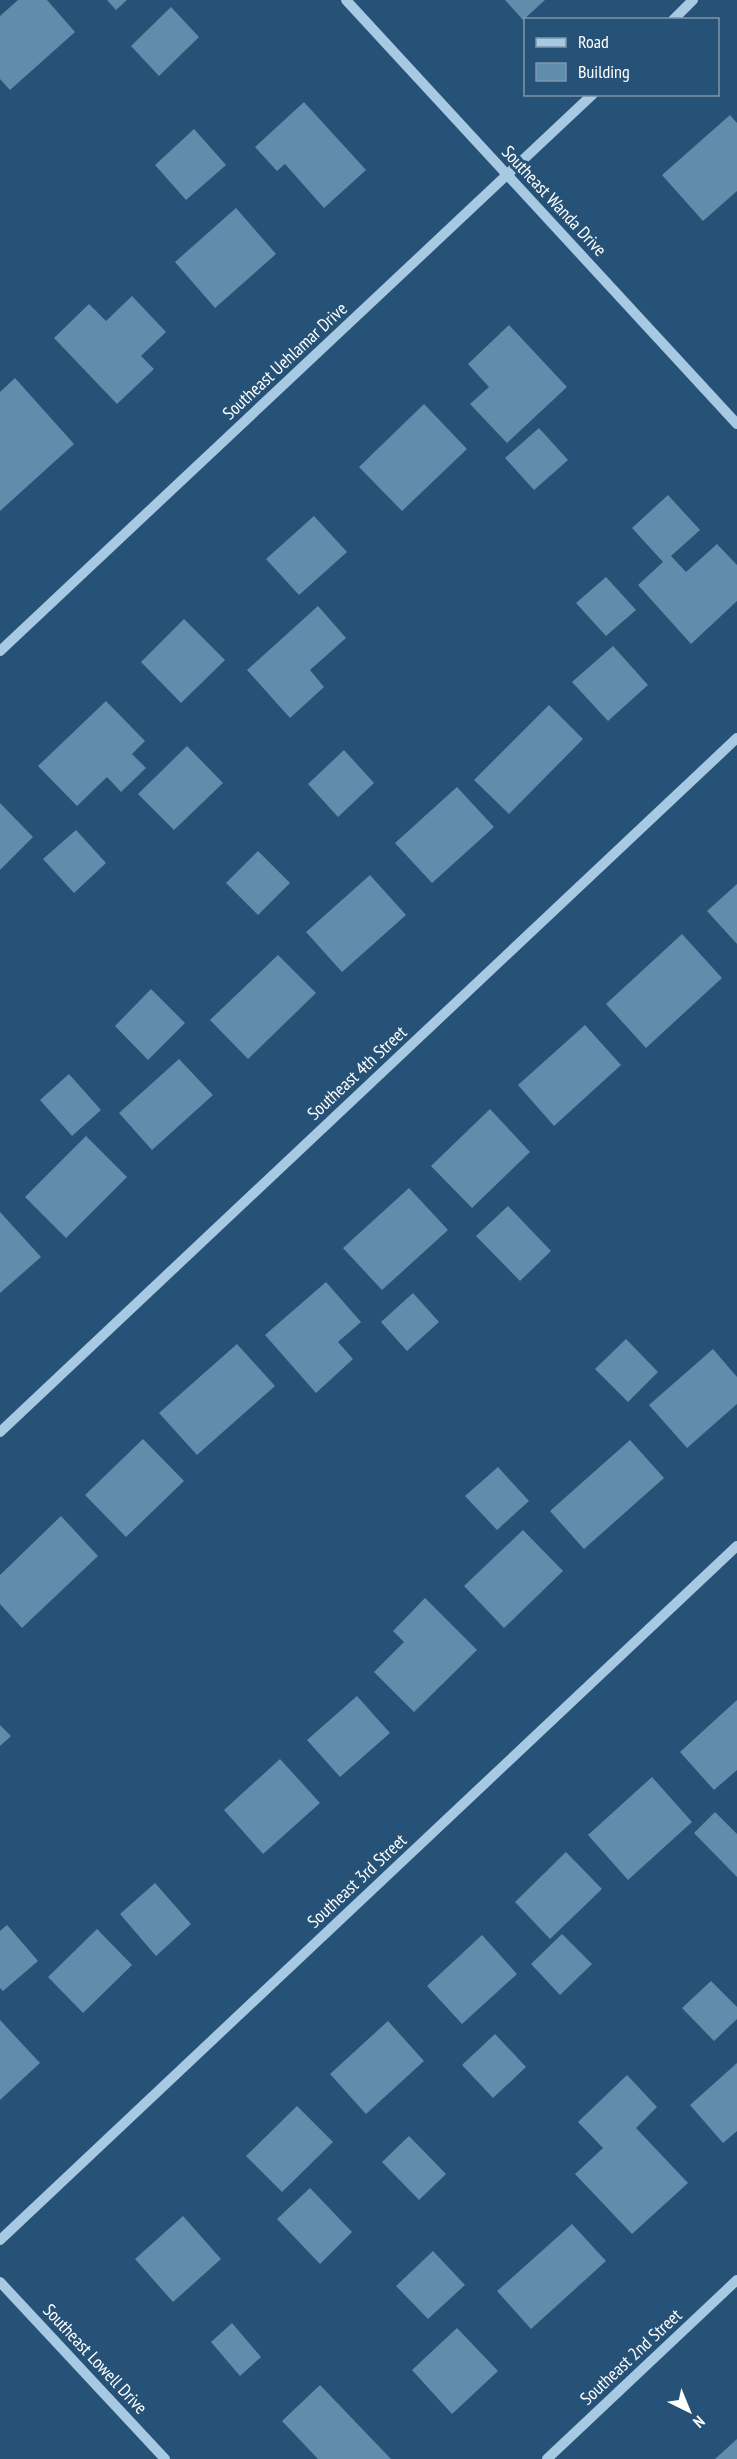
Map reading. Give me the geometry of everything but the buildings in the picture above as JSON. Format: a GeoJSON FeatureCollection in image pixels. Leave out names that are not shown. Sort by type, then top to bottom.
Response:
{"type":"FeatureCollection","features":[{"type":"Feature","properties":{"kind":"street","name":"Southeast Wanda Drive"},"geometry":{"type":"LineString","coordinates":[[346,0],[737,424]]}},
{"type":"Feature","properties":{"kind":"street"},"geometry":{"type":"LineString","coordinates":[[675,18],[693,0]]}},
{"type":"Feature","properties":{"kind":"street","name":"Southeast Uehlamar Drive"},"geometry":{"type":"LineString","coordinates":[[0,651],[591,96]]}},
{"type":"Feature","properties":{"kind":"street","name":"Southeast 4th Street"},"geometry":{"type":"LineString","coordinates":[[0,1432],[737,738]]}},
{"type":"Feature","properties":{"kind":"street","name":"Southeast 3rd Street"},"geometry":{"type":"LineString","coordinates":[[0,2240],[737,1546]]}},
{"type":"Feature","properties":{"kind":"street","name":"Southeast 2nd Street"},"geometry":{"type":"LineString","coordinates":[[547,2459],[737,2280]]}},
{"type":"Feature","properties":{"kind":"street","name":"Southeast Lowell Drive"},"geometry":{"type":"LineString","coordinates":[[0,2282],[165,2459]]}}]}
